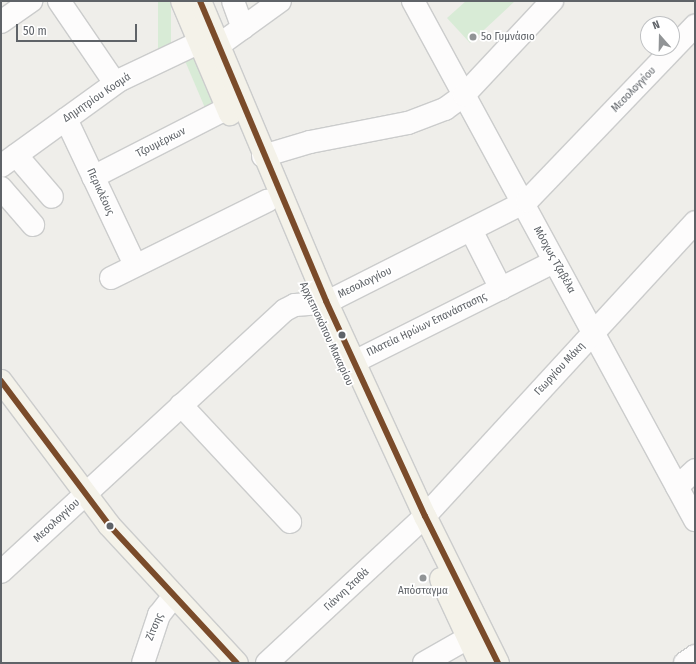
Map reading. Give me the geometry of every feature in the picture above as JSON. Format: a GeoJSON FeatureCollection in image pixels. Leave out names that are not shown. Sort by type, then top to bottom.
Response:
{"type":"FeatureCollection","features":[{"type":"Feature","properties":{"kind":"main road","name":"Αρχιεπισκόπου Μακαρίου"},"geometry":{"type":"LineString","coordinates":[[182,1],[209,44],[228,108],[267,201],[318,302],[421,521],[468,638],[480,663]]}},
{"type":"Feature","properties":{"kind":"main road"},"geometry":{"type":"LineString","coordinates":[[200,1],[209,44],[263,156],[318,302],[354,362],[421,521],[498,663]]}},
{"type":"Feature","properties":{"kind":"main road"},"geometry":{"type":"LineString","coordinates":[[1,381],[86,495],[138,558],[237,663]]}},
{"type":"Feature","properties":{"kind":"street"},"geometry":{"type":"LineString","coordinates":[[1,22],[31,1]]}},
{"type":"Feature","properties":{"kind":"street"},"geometry":{"type":"LineString","coordinates":[[58,1],[115,83]]}},
{"type":"Feature","properties":{"kind":"street"},"geometry":{"type":"LineString","coordinates":[[233,1],[243,28]]}},
{"type":"Feature","properties":{"kind":"street","name":"Δημητρίου Κοσμά"},"geometry":{"type":"LineString","coordinates":[[8,161],[115,83],[209,44],[243,28],[280,1]]}},
{"type":"Feature","properties":{"kind":"street","name":"Μόσχως Τζαβέλα"},"geometry":{"type":"LineString","coordinates":[[413,1],[695,520]]}},
{"type":"Feature","properties":{"kind":"street"},"geometry":{"type":"LineString","coordinates":[[263,156],[310,142],[417,120],[445,109],[464,95],[552,1]]}},
{"type":"Feature","properties":{"kind":"street","name":"Μεσολογγίου"},"geometry":{"type":"LineString","coordinates":[[1,572],[285,310],[295,305],[318,302],[523,205],[695,26]]}},
{"type":"Feature","properties":{"kind":"street","name":"Τζουμέρκων"},"geometry":{"type":"LineString","coordinates":[[93,177],[228,108]]}},
{"type":"Feature","properties":{"kind":"street","name":"Περικλέους"},"geometry":{"type":"LineString","coordinates":[[66,119],[135,265]]}},
{"type":"Feature","properties":{"kind":"street"},"geometry":{"type":"LineString","coordinates":[[8,161],[52,197]]}},
{"type":"Feature","properties":{"kind":"street"},"geometry":{"type":"LineString","coordinates":[[1,188],[33,225]]}},
{"type":"Feature","properties":{"kind":"street"},"geometry":{"type":"LineString","coordinates":[[111,278],[267,201]]}},
{"type":"Feature","properties":{"kind":"street","name":"Γεωργίου Μάκη"},"geometry":{"type":"LineString","coordinates":[[421,521],[695,222]]}},
{"type":"Feature","properties":{"kind":"street","name":"Πλατεία Ηρώων Επανάστασης"},"geometry":{"type":"LineString","coordinates":[[471,230],[501,289]]}},
{"type":"Feature","properties":{"kind":"street","name":"Πλατεία Ηρώων Επανάστασης"},"geometry":{"type":"LineString","coordinates":[[354,362],[554,262]]}},
{"type":"Feature","properties":{"kind":"street"},"geometry":{"type":"LineString","coordinates":[[182,405],[290,522]]}},
{"type":"Feature","properties":{"kind":"street"},"geometry":{"type":"LineString","coordinates":[[677,487],[695,470]]}},
{"type":"Feature","properties":{"kind":"street","name":"Γιάννη Σταθά"},"geometry":{"type":"LineString","coordinates":[[268,663],[421,521]]}},
{"type":"Feature","properties":{"kind":"street","name":"Ζίτσης"},"geometry":{"type":"LineString","coordinates":[[143,663],[159,615],[174,596]]}},
{"type":"Feature","properties":{"kind":"street"},"geometry":{"type":"LineString","coordinates":[[424,663],[468,638]]}},
{"type":"Feature","properties":{"kind":"street"},"geometry":{"type":"LineString","coordinates":[[685,663],[695,656]]}},
{"type":"Feature","properties":{"kind":"green space"},"geometry":{"type":"Polygon","coordinates":[[[158,1],[171,1],[171,51],[158,51],[158,1]]]}},
{"type":"Feature","properties":{"kind":"green space"},"geometry":{"type":"Polygon","coordinates":[[[466,1],[515,1],[470,43],[447,18],[466,1]]]}},
{"type":"Feature","properties":{"kind":"green space"},"geometry":{"type":"Polygon","coordinates":[[[193,54],[216,108],[207,112],[184,58],[193,54]]]}},
{"type":"Feature","properties":{"kind":"transit line"},"geometry":{"type":"LineString","coordinates":[[200,1],[326,301],[425,516],[498,663]]}},
{"type":"Feature","properties":{"kind":"transit line"},"geometry":{"type":"LineString","coordinates":[[1,381],[109,525],[237,663]]}},
{"type":"Feature","properties":{"kind":"place","name":"5ο Γυμνάσιο"},"geometry":{"type":"Point","coordinates":[473,37]}},
{"type":"Feature","properties":{"kind":"place","name":"Απόσταγμα"},"geometry":{"type":"Point","coordinates":[423,578]}}]}
